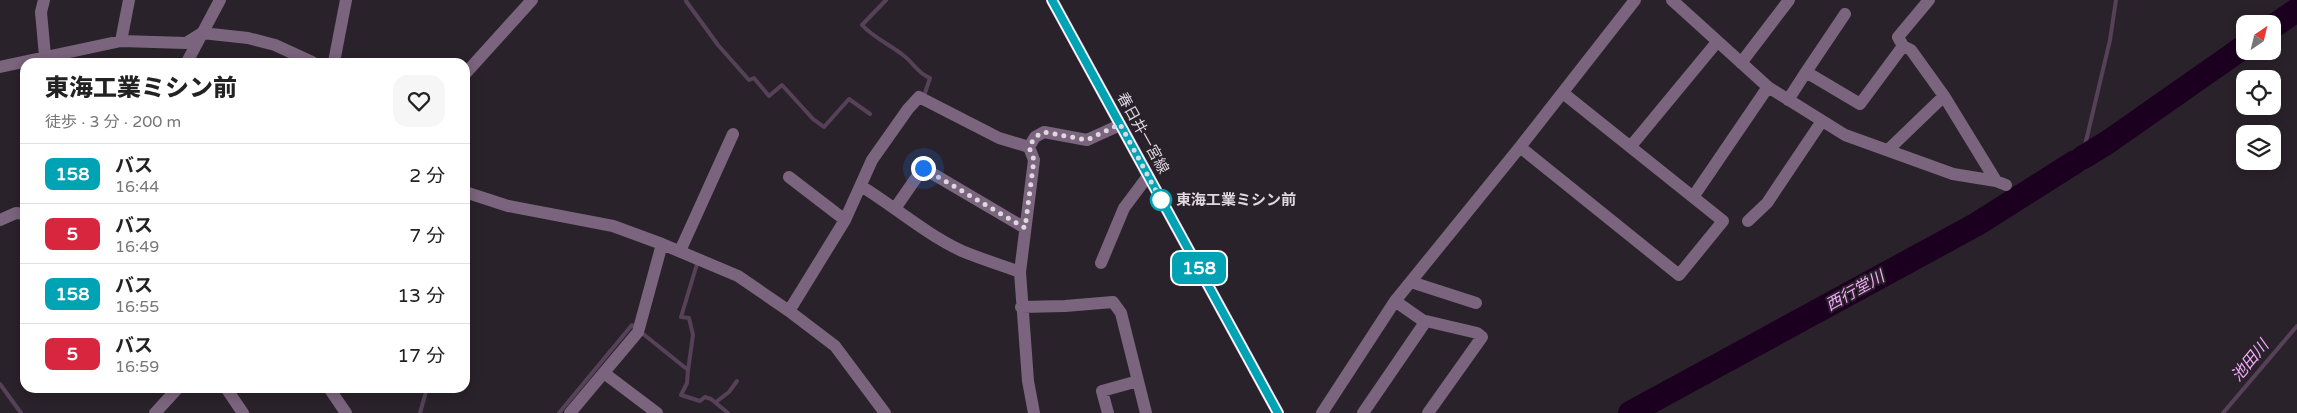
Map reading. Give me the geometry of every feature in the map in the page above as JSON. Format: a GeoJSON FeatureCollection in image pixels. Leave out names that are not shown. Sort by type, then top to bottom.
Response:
{"type":"FeatureCollection","features":[{"type":"Feature","properties":{"kind":"main road","name":"春日井一宮線"},"geometry":{"type":"LineString","coordinates":[[1052,0],[1278,413]]}},
{"type":"Feature","properties":{"kind":"street"},"geometry":{"type":"LineString","coordinates":[[44,0],[41,12],[45,56]]}},
{"type":"Feature","properties":{"kind":"street"},"geometry":{"type":"LineString","coordinates":[[121,40],[129,0]]}},
{"type":"Feature","properties":{"kind":"street"},"geometry":{"type":"LineString","coordinates":[[335,58],[346,0]]}},
{"type":"Feature","properties":{"kind":"street"},"geometry":{"type":"LineString","coordinates":[[470,68],[532,0]]}},
{"type":"Feature","properties":{"kind":"street"},"geometry":{"type":"LineString","coordinates":[[1322,413],[1395,301],[1520,147],[1635,0]]}},
{"type":"Feature","properties":{"kind":"street"},"geometry":{"type":"LineString","coordinates":[[1672,0],[1768,87],[1845,135],[1953,174],[2001,183],[1944,96],[1898,37],[1929,0]]}},
{"type":"Feature","properties":{"kind":"street"},"geometry":{"type":"LineString","coordinates":[[1740,63],[1789,0]]}},
{"type":"Feature","properties":{"kind":"street"},"geometry":{"type":"LineString","coordinates":[[189,58],[217,3]]}},
{"type":"Feature","properties":{"kind":"street"},"geometry":{"type":"LineString","coordinates":[[1788,100],[1845,14]]}},
{"type":"Feature","properties":{"kind":"street"},"geometry":{"type":"LineString","coordinates":[[40,58],[121,40],[186,43],[202,33],[257,40],[290,51],[304,58]]}},
{"type":"Feature","properties":{"kind":"street"},"geometry":{"type":"LineString","coordinates":[[1630,146],[1717,42]]}},
{"type":"Feature","properties":{"kind":"street"},"geometry":{"type":"LineString","coordinates":[[1806,72],[1860,104],[1904,46]]}},
{"type":"Feature","properties":{"kind":"street"},"geometry":{"type":"LineString","coordinates":[[0,68],[20,64]]}},
{"type":"Feature","properties":{"kind":"street"},"geometry":{"type":"LineString","coordinates":[[1692,197],[1768,87]]}},
{"type":"Feature","properties":{"kind":"street"},"geometry":{"type":"LineString","coordinates":[[1520,147],[1679,275],[1723,221],[1563,93]]}},
{"type":"Feature","properties":{"kind":"street"},"geometry":{"type":"LineString","coordinates":[[1888,150],[1944,96]]}},
{"type":"Feature","properties":{"kind":"street"},"geometry":{"type":"LineString","coordinates":[[790,311],[845,220],[872,160],[919,97],[999,138],[1029,147]]}},
{"type":"Feature","properties":{"kind":"street"},"geometry":{"type":"LineString","coordinates":[[1748,221],[1767,203],[1822,122]]}},
{"type":"Feature","properties":{"kind":"street"},"geometry":{"type":"LineString","coordinates":[[1029,147],[1035,137],[1044,132],[1087,140],[1120,124]]}},
{"type":"Feature","properties":{"kind":"street"},"geometry":{"type":"LineString","coordinates":[[680,251],[733,134]]}},
{"type":"Feature","properties":{"kind":"street"},"geometry":{"type":"LineString","coordinates":[[1029,147],[1034,160],[1020,272],[1021,307],[1028,381],[1034,413]]}},
{"type":"Feature","properties":{"kind":"street"},"geometry":{"type":"LineString","coordinates":[[896,208],[923,168],[1025,228]]}},
{"type":"Feature","properties":{"kind":"street"},"geometry":{"type":"LineString","coordinates":[[789,176],[845,220]]}},
{"type":"Feature","properties":{"kind":"street"},"geometry":{"type":"LineString","coordinates":[[1101,263],[1124,208],[1148,176]]}},
{"type":"Feature","properties":{"kind":"street"},"geometry":{"type":"LineString","coordinates":[[861,186],[896,208],[927,231],[961,250],[1020,272]]}},
{"type":"Feature","properties":{"kind":"street"},"geometry":{"type":"LineString","coordinates":[[470,194],[508,206],[613,226],[680,251],[738,276],[790,311],[835,346],[884,413]]}},
{"type":"Feature","properties":{"kind":"street"},"geometry":{"type":"LineString","coordinates":[[0,220],[16,213],[20,213]]}},
{"type":"Feature","properties":{"kind":"street"},"geometry":{"type":"LineString","coordinates":[[570,413],[638,332],[662,244]]}},
{"type":"Feature","properties":{"kind":"street"},"geometry":{"type":"LineString","coordinates":[[1411,282],[1476,303]]}},
{"type":"Feature","properties":{"kind":"street"},"geometry":{"type":"LineString","coordinates":[[1395,301],[1425,322],[1477,333],[1482,337],[1428,413]]}},
{"type":"Feature","properties":{"kind":"street"},"geometry":{"type":"LineString","coordinates":[[1021,307],[1113,302],[1120,313],[1146,413]]}},
{"type":"Feature","properties":{"kind":"street"},"geometry":{"type":"LineString","coordinates":[[1369,411],[1425,322]]}},
{"type":"Feature","properties":{"kind":"street"},"geometry":{"type":"LineString","coordinates":[[604,372],[657,413]]}},
{"type":"Feature","properties":{"kind":"street"},"geometry":{"type":"LineString","coordinates":[[1108,413],[1102,391],[1138,381]]}},
{"type":"Feature","properties":{"kind":"street"},"geometry":{"type":"LineString","coordinates":[[155,413],[172,393]]}},
{"type":"Feature","properties":{"kind":"street"},"geometry":{"type":"LineString","coordinates":[[229,393],[243,413]]}},
{"type":"Feature","properties":{"kind":"street"},"geometry":{"type":"LineString","coordinates":[[332,393],[346,413]]}},
{"type":"Feature","properties":{"kind":"waterway"},"geometry":{"type":"LineString","coordinates":[[886,0],[862,25],[907,58],[930,78],[924,96]]}},
{"type":"Feature","properties":{"kind":"waterway"},"geometry":{"type":"LineString","coordinates":[[2075,162],[2082,158],[2110,40],[2116,0]]}},
{"type":"Feature","properties":{"kind":"waterway"},"geometry":{"type":"LineString","coordinates":[[686,1],[718,45],[749,80],[754,78],[769,96],[782,85],[813,119],[824,127],[849,99],[870,114]]}},
{"type":"Feature","properties":{"kind":"waterway","name":"西行堂川"},"geometry":{"type":"LineString","coordinates":[[2281,21],[2297,10]]}},
{"type":"Feature","properties":{"kind":"waterway","name":"西行堂川"},"geometry":{"type":"LineString","coordinates":[[2082,158],[2108,142],[2236,52]]}},
{"type":"Feature","properties":{"kind":"waterway","name":"西行堂川"},"geometry":{"type":"LineString","coordinates":[[1630,413],[1977,224],[2075,162]]}},
{"type":"Feature","properties":{"kind":"waterway"},"geometry":{"type":"LineString","coordinates":[[688,371],[693,335],[689,318],[681,317],[697,264]]}},
{"type":"Feature","properties":{"kind":"waterway"},"geometry":{"type":"LineString","coordinates":[[559,413],[632,325],[688,370],[687,383],[681,395],[700,401],[705,397],[711,399],[728,413]]}},
{"type":"Feature","properties":{"kind":"waterway","name":"池田川"},"geometry":{"type":"LineString","coordinates":[[2223,413],[2297,326]]}},
{"type":"Feature","properties":{"kind":"waterway"},"geometry":{"type":"LineString","coordinates":[[716,402],[729,392],[737,381]]}},
{"type":"Feature","properties":{"kind":"waterway"},"geometry":{"type":"LineString","coordinates":[[0,384],[21,413]]}},
{"type":"Feature","properties":{"kind":"waterway"},"geometry":{"type":"LineString","coordinates":[[420,413],[426,393]]}},
{"type":"Feature","properties":{"kind":"bus line","name":"158"},"geometry":{"type":"LineString","coordinates":[[1052,0],[1278,413]]}},
{"type":"Feature","properties":{"kind":"place","name":"東海工業ミシン前"},"geometry":{"type":"Point","coordinates":[1161,200]}},
{"type":"Feature","properties":{"kind":"route"},"geometry":{"type":"LineString","coordinates":[[923,168],[1025,228],[1034,160],[1029,147],[1035,137],[1044,132],[1087,140],[1097,137],[1120,124],[1161,200]]}}]}
